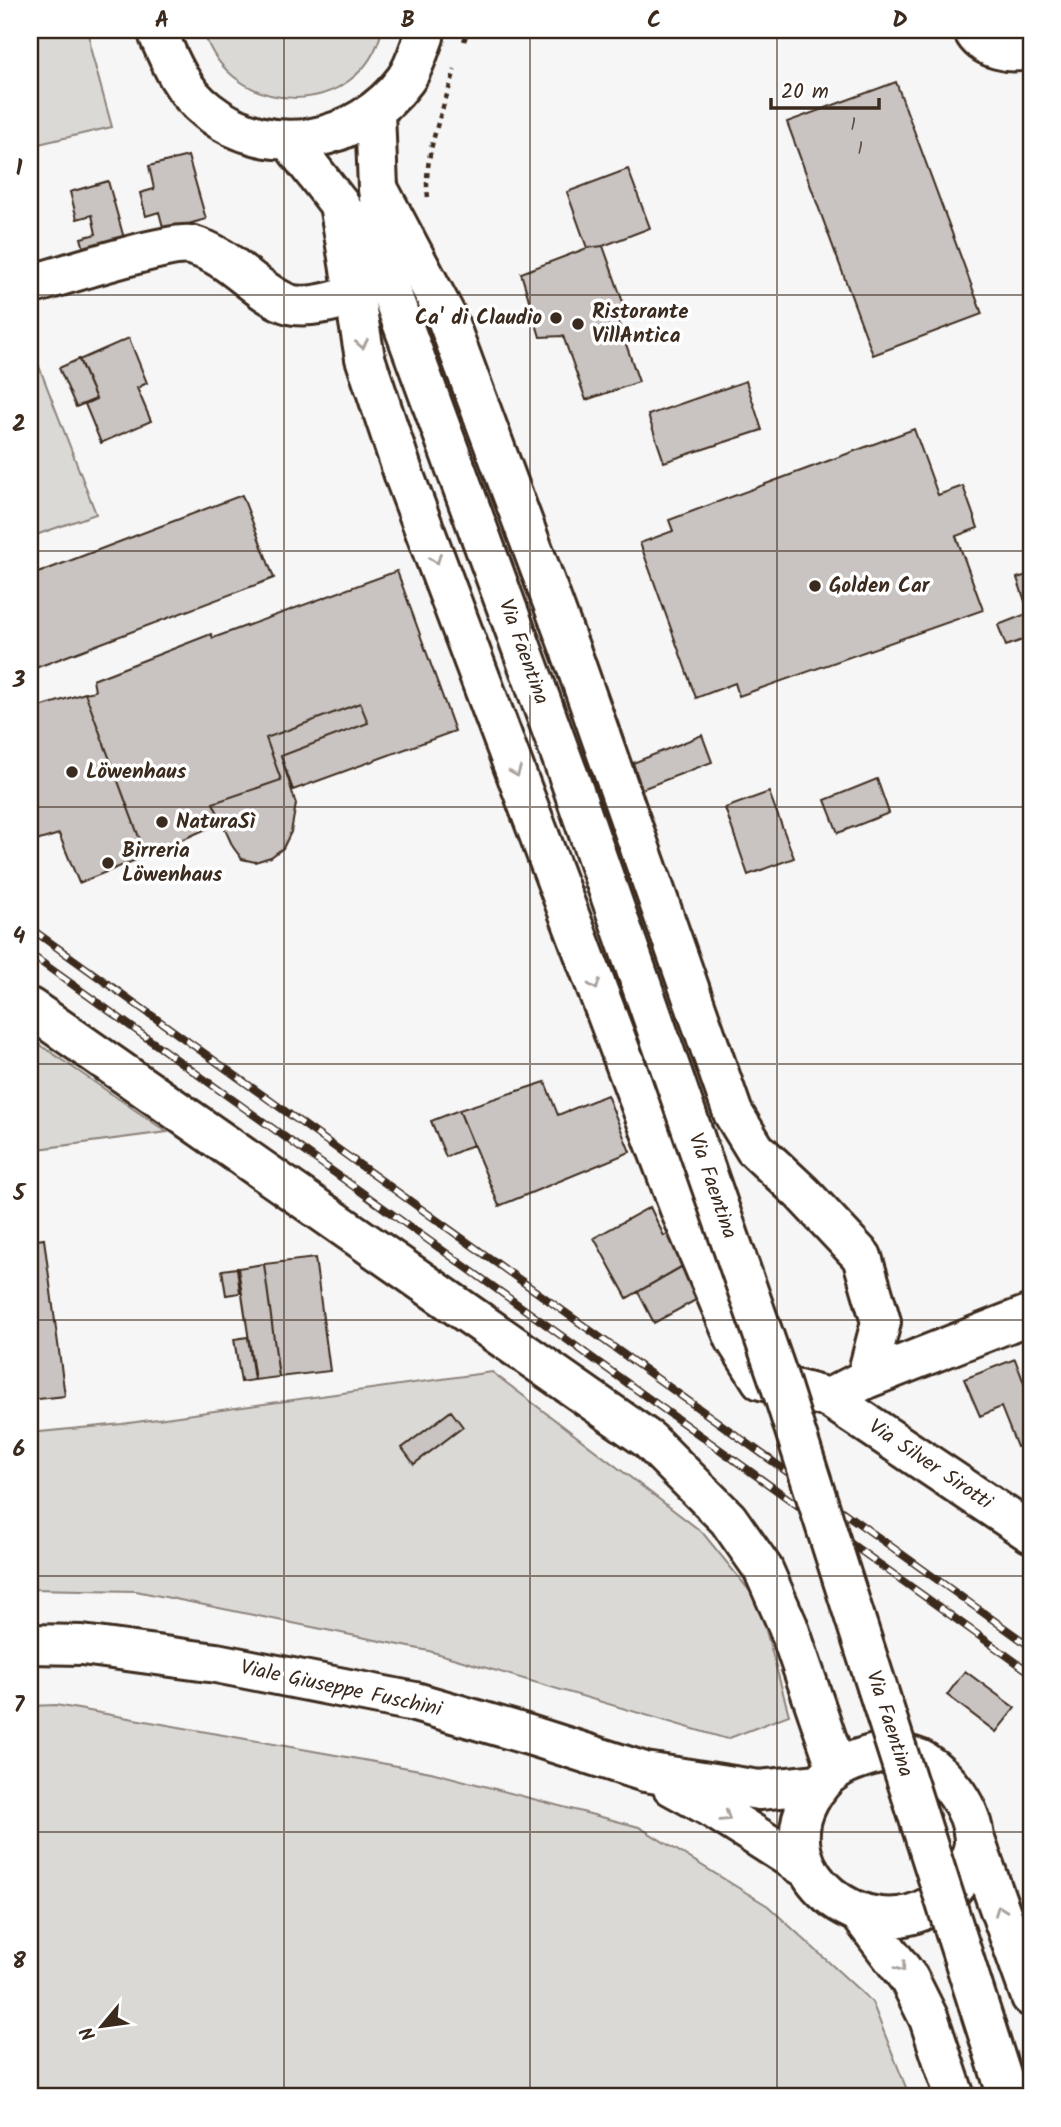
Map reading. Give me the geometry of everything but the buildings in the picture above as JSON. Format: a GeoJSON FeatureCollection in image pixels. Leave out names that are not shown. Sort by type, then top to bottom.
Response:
{"type":"FeatureCollection","features":[{"type":"Feature","properties":{"kind":"main road"},"geometry":{"type":"LineString","coordinates":[[159,30],[177,77],[207,111],[246,133],[290,141],[335,134],[375,113],[406,79],[425,30]]}},
{"type":"Feature","properties":{"kind":"main road"},"geometry":{"type":"LineString","coordinates":[[973,30],[977,39],[998,50],[1024,51],[1031,48]]}},
{"type":"Feature","properties":{"kind":"main road","name":"Via Faentina"},"geometry":{"type":"LineString","coordinates":[[371,290],[378,188],[375,113]]}},
{"type":"Feature","properties":{"kind":"main road","name":"Via Faentina"},"geometry":{"type":"LineString","coordinates":[[290,141],[339,204],[371,290],[569,777],[778,1377],[1008,2097]]}},
{"type":"Feature","properties":{"kind":"main road"},"geometry":{"type":"LineString","coordinates":[[378,188],[446,316],[575,660],[733,1113],[755,1149],[802,1193],[862,1258],[881,1322],[866,1379]]}},
{"type":"Feature","properties":{"kind":"main road"},"geometry":{"type":"LineString","coordinates":[[30,285],[159,249],[189,245],[229,262],[257,285],[288,304],[320,304],[371,290]]}},
{"type":"Feature","properties":{"kind":"main road","name":"Via Silver Sirotti"},"geometry":{"type":"LineString","coordinates":[[371,290],[365,358],[405,478],[681,1212],[730,1326],[761,1380],[829,1398],[1031,1532]]}},
{"type":"Feature","properties":{"kind":"main road"},"geometry":{"type":"LineString","coordinates":[[30,1008],[649,1440],[728,1519],[763,1569],[788,1626],[828,1776]]}},
{"type":"Feature","properties":{"kind":"main road"},"geometry":{"type":"LineString","coordinates":[[829,1398],[866,1379],[1031,1314]]}},
{"type":"Feature","properties":{"kind":"main road","name":"Viale Giuseppe Fuschini"},"geometry":{"type":"LineString","coordinates":[[30,1644],[82,1645],[216,1663],[415,1702],[645,1772],[759,1790],[828,1776]]}},
{"type":"Feature","properties":{"kind":"main road"},"geometry":{"type":"LineString","coordinates":[[955,2097],[929,2019],[909,1979],[859,1913],[824,1891],[809,1870],[799,1843],[800,1826],[806,1807],[828,1776],[868,1756],[887,1751],[921,1760],[948,1782],[966,1810],[1031,1997]]}},
{"type":"Feature","properties":{"kind":"main road","name":"Viale Giuseppe Fuschini"},"geometry":{"type":"LineString","coordinates":[[645,1772],[712,1808],[809,1870]]}},
{"type":"Feature","properties":{"kind":"main road"},"geometry":{"type":"LineString","coordinates":[[859,1913],[890,1919],[917,1914],[935,1903],[956,1886],[970,1860],[975,1840]]}},
{"type":"Feature","properties":{"kind":"path"},"geometry":{"type":"LineString","coordinates":[[464,42],[468,30]]}},
{"type":"Feature","properties":{"kind":"path"},"geometry":{"type":"LineString","coordinates":[[428,198],[426,185],[433,142],[456,67]]}},
{"type":"Feature","properties":{"kind":"shaded area"},"geometry":{"type":"Polygon","coordinates":[[[30,30],[89,30],[91,51],[112,127],[30,146],[30,30]]]}},
{"type":"Feature","properties":{"kind":"shaded area"},"geometry":{"type":"Polygon","coordinates":[[[203,30],[382,30],[369,60],[349,81],[323,94],[294,98],[266,94],[239,81],[218,60],[203,30]]]}},
{"type":"Feature","properties":{"kind":"shaded area"},"geometry":{"type":"Polygon","coordinates":[[[30,343],[96,514],[30,537],[30,343]]]}},
{"type":"Feature","properties":{"kind":"shaded area"},"geometry":{"type":"Polygon","coordinates":[[[30,1038],[167,1132],[30,1150],[30,1038]]]}},
{"type":"Feature","properties":{"kind":"shaded area"},"geometry":{"type":"Polygon","coordinates":[[[492,1372],[702,1532],[758,1601],[789,1715],[727,1739],[429,1651],[136,1591],[30,1589],[30,1433],[122,1424],[492,1372]]]}},
{"type":"Feature","properties":{"kind":"shaded area"},"geometry":{"type":"Polygon","coordinates":[[[56,1705],[431,1772],[639,1827],[768,1906],[872,2002],[907,2090],[876,2097],[30,2097],[30,1706],[56,1705]]]}},
{"type":"Feature","properties":{"kind":"railway"},"geometry":{"type":"LineString","coordinates":[[30,928],[1031,1647]]}},
{"type":"Feature","properties":{"kind":"railway"},"geometry":{"type":"LineString","coordinates":[[30,954],[1031,1673]]}},
{"type":"Feature","properties":{"kind":"place","name":"Ca' di Claudio"},"geometry":{"type":"Point","coordinates":[556,318]}},
{"type":"Feature","properties":{"kind":"place","name":"Ristorante VillAntica"},"geometry":{"type":"Point","coordinates":[578,324]}},
{"type":"Feature","properties":{"kind":"place","name":"Golden Car"},"geometry":{"type":"Point","coordinates":[815,586]}},
{"type":"Feature","properties":{"kind":"place","name":"Löwenhaus"},"geometry":{"type":"Point","coordinates":[72,772]}},
{"type":"Feature","properties":{"kind":"place","name":"NaturaSì"},"geometry":{"type":"Point","coordinates":[162,822]}},
{"type":"Feature","properties":{"kind":"place","name":"Birreria Löwenhaus"},"geometry":{"type":"Point","coordinates":[108,863]}}]}
